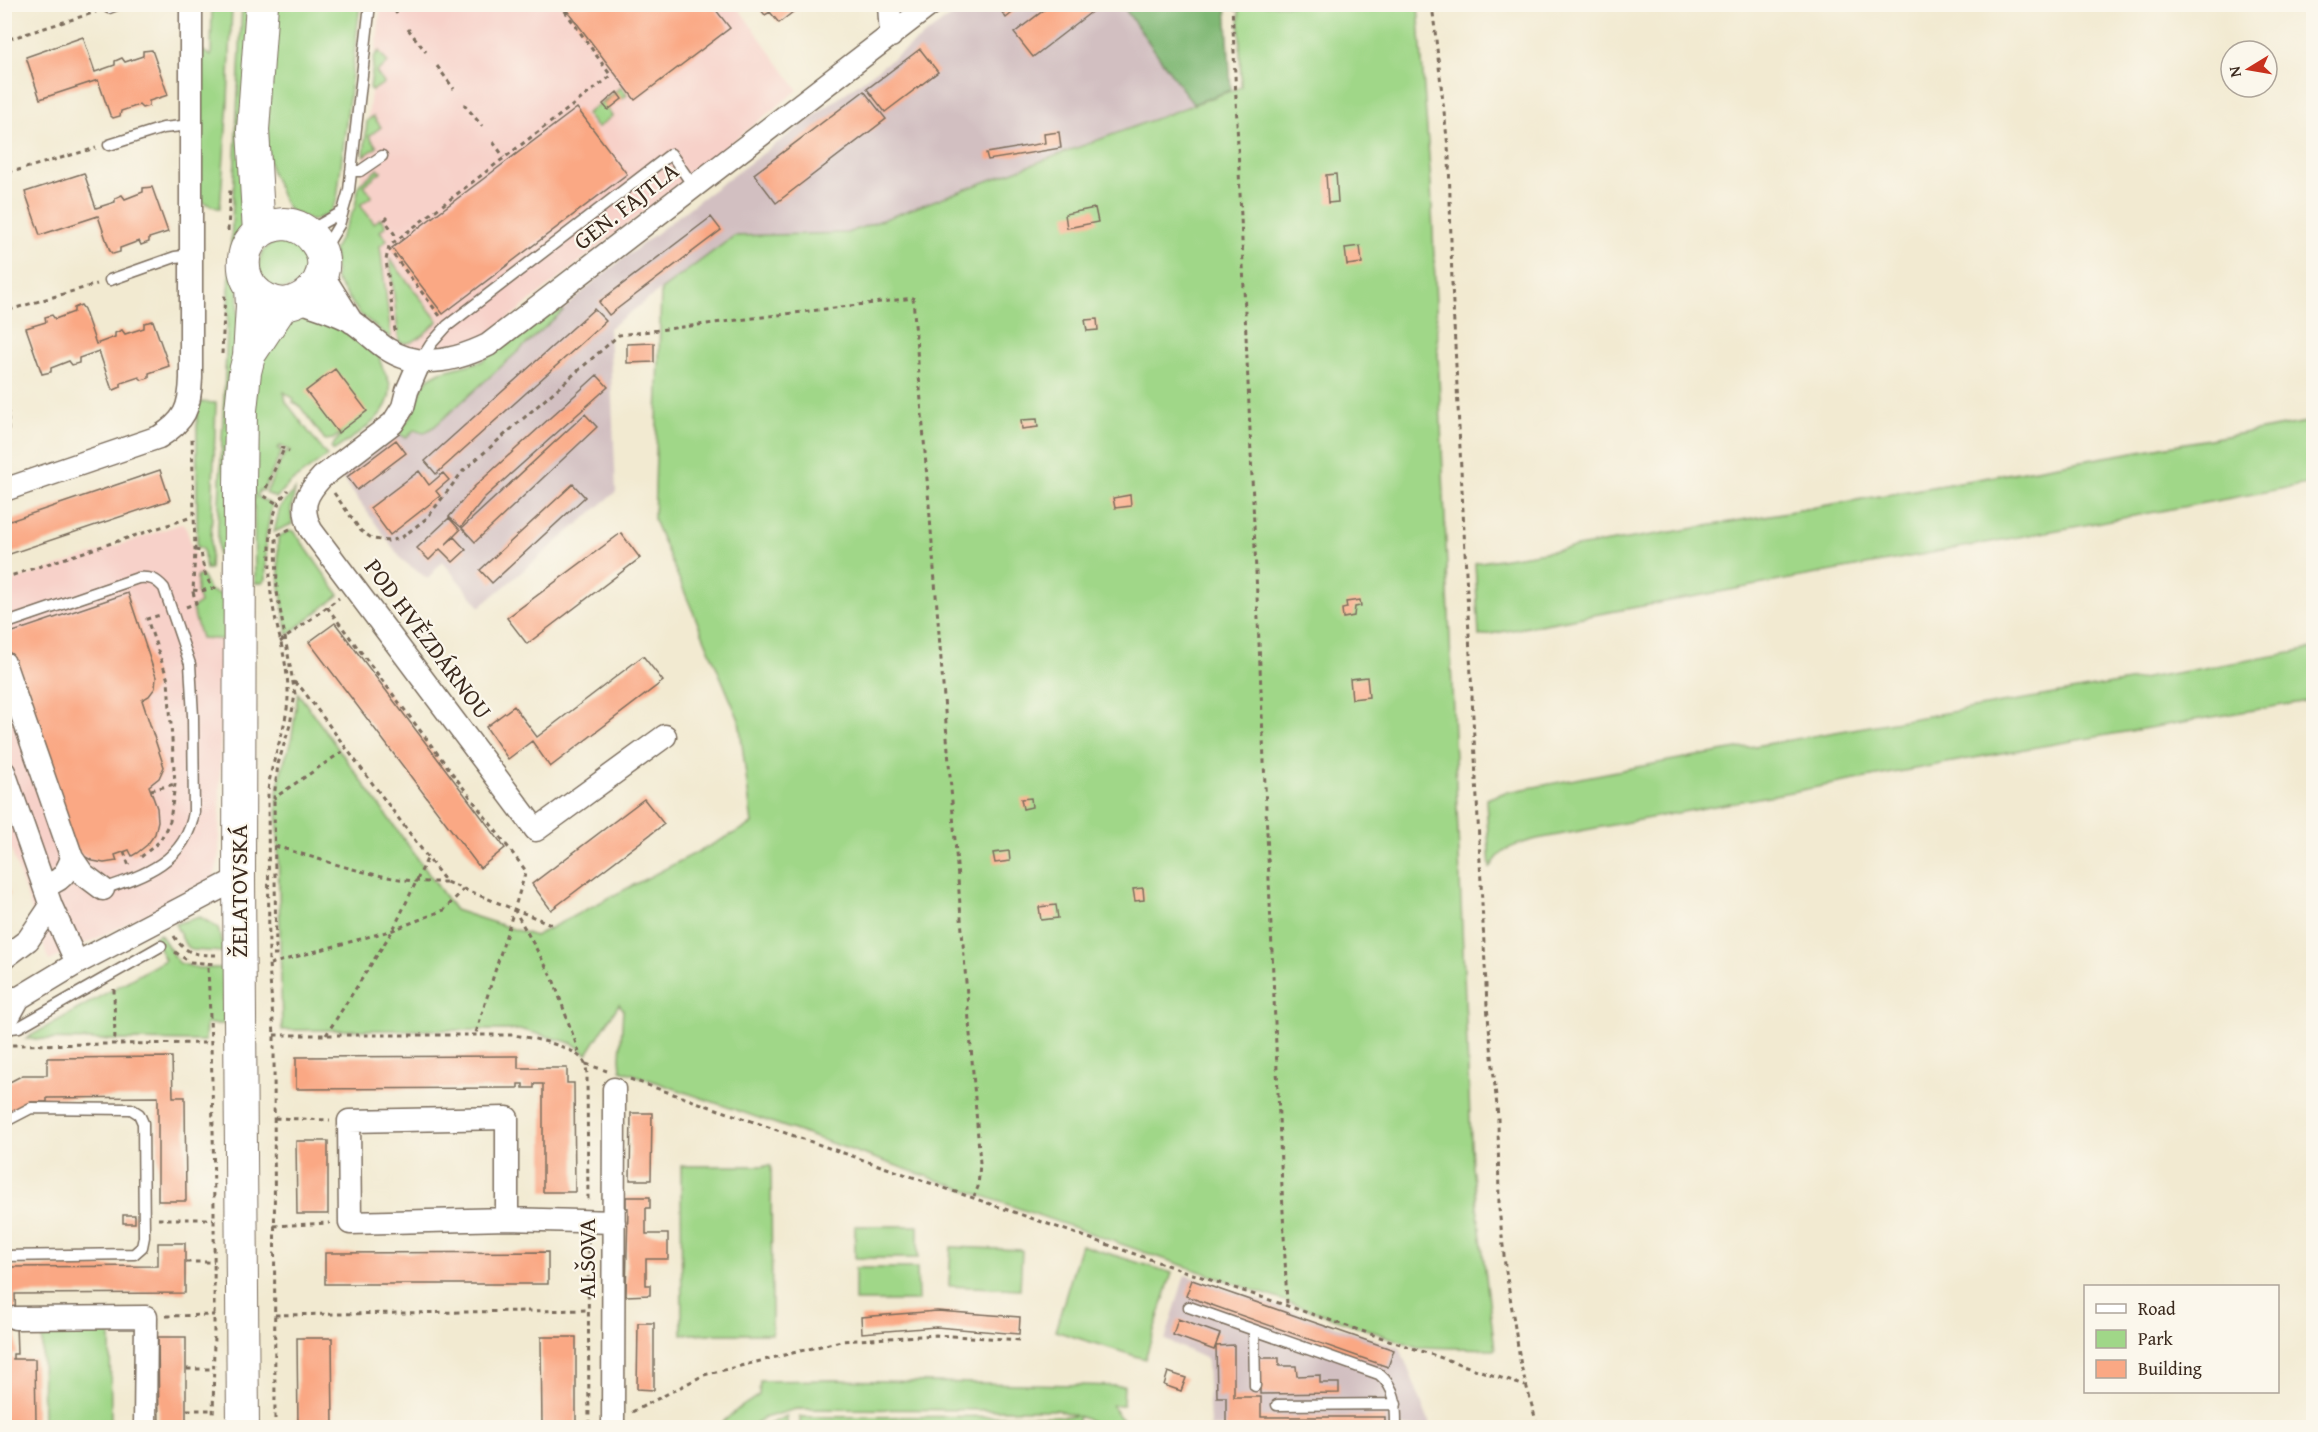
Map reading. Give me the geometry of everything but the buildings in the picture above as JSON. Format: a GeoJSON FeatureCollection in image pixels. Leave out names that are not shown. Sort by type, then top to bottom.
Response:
{"type":"FeatureCollection","features":[{"type":"Feature","properties":{"kind":"main road"},"geometry":{"type":"LineString","coordinates":[[262,4],[254,113],[257,165],[256,203],[260,233],[268,227],[296,227]]}},
{"type":"Feature","properties":{"kind":"main road"},"geometry":{"type":"LineString","coordinates":[[257,165],[296,227],[318,244],[322,266]]}},
{"type":"Feature","properties":{"kind":"main road","name":"ŽELATOVSKÁ"},"geometry":{"type":"LineString","coordinates":[[243,1428],[239,878],[241,438],[243,392],[249,356],[252,306],[251,287],[245,276],[244,258],[251,241],[260,233]]}},
{"type":"Feature","properties":{"kind":"main road","name":"ŽELATOVSKÁ"},"geometry":{"type":"LineString","coordinates":[[249,356],[291,302],[314,290],[322,266]]}},
{"type":"Feature","properties":{"kind":"main road"},"geometry":{"type":"LineString","coordinates":[[251,287],[265,300],[291,302]]}},
{"type":"Feature","properties":{"kind":"street"},"geometry":{"type":"LineString","coordinates":[[6,490],[159,437],[175,426],[188,406],[191,378],[191,4]]}},
{"type":"Feature","properties":{"kind":"street"},"geometry":{"type":"LineString","coordinates":[[889,4],[891,36]]}},
{"type":"Feature","properties":{"kind":"street","name":"GEN. FAJTLA"},"geometry":{"type":"LineString","coordinates":[[291,302],[352,322],[396,355],[420,361],[446,360],[469,354],[488,345],[931,4]]}},
{"type":"Feature","properties":{"kind":"street","name":"GEN. FAJTLA"},"geometry":{"type":"LineString","coordinates":[[322,266],[352,322]]}},
{"type":"Feature","properties":{"kind":"street","name":"POD HVĚZDÁRNOU"},"geometry":{"type":"LineString","coordinates":[[420,361],[403,407],[393,423],[322,477],[313,488],[304,505],[305,518],[311,530],[536,830],[665,736]]}},
{"type":"Feature","properties":{"kind":"street"},"geometry":{"type":"LineString","coordinates":[[4,663],[72,858],[83,874],[103,889]]}},
{"type":"Feature","properties":{"kind":"street"},"geometry":{"type":"LineString","coordinates":[[4,772],[51,906],[77,963]]}},
{"type":"Feature","properties":{"kind":"street"},"geometry":{"type":"LineString","coordinates":[[43,883],[52,884],[59,879],[67,872],[72,858]]}},
{"type":"Feature","properties":{"kind":"street"},"geometry":{"type":"LineString","coordinates":[[6,1033],[12,998],[239,878]]}},
{"type":"Feature","properties":{"kind":"street"},"geometry":{"type":"LineString","coordinates":[[4,958],[28,940],[51,906]]}},
{"type":"Feature","properties":{"kind":"street","name":"ALŠOVA"},"geometry":{"type":"LineString","coordinates":[[613,1422],[614,1222],[620,1080]]}},
{"type":"Feature","properties":{"kind":"street"},"geometry":{"type":"LineString","coordinates":[[507,1219],[507,1118],[349,1121],[350,1223],[507,1219],[614,1222]]}},
{"type":"Feature","properties":{"kind":"street"},"geometry":{"type":"LineString","coordinates":[[15,1318],[146,1317],[145,1428]]}},
{"type":"Feature","properties":{"kind":"lane"},"geometry":{"type":"LineString","coordinates":[[322,266],[328,243],[339,225],[347,198],[363,106],[371,42],[370,4]]}},
{"type":"Feature","properties":{"kind":"lane"},"geometry":{"type":"LineString","coordinates":[[110,145],[163,128],[191,125]]}},
{"type":"Feature","properties":{"kind":"lane"},"geometry":{"type":"LineString","coordinates":[[420,361],[447,326],[671,154],[694,187]]}},
{"type":"Feature","properties":{"kind":"lane"},"geometry":{"type":"LineString","coordinates":[[351,171],[360,171],[382,156]]}},
{"type":"Feature","properties":{"kind":"lane"},"geometry":{"type":"LineString","coordinates":[[296,227],[319,225],[342,212]]}},
{"type":"Feature","properties":{"kind":"lane"},"geometry":{"type":"LineString","coordinates":[[110,280],[175,257],[190,255]]}},
{"type":"Feature","properties":{"kind":"lane"},"geometry":{"type":"LineString","coordinates":[[4,624],[138,578],[149,577],[158,580],[164,588],[190,664],[193,716],[192,825],[176,851],[154,871],[103,889]]}},
{"type":"Feature","properties":{"kind":"lane"},"geometry":{"type":"LineString","coordinates":[[6,1033],[166,946]]}},
{"type":"Feature","properties":{"kind":"lane"},"geometry":{"type":"LineString","coordinates":[[4,1122],[31,1108],[131,1109],[139,1114],[143,1123],[144,1219],[142,1247],[134,1254],[4,1256]]}},
{"type":"Feature","properties":{"kind":"lane"},"geometry":{"type":"LineString","coordinates":[[1189,1307],[1379,1374],[1391,1385],[1396,1404],[1396,1428]]}},
{"type":"Feature","properties":{"kind":"lane"},"geometry":{"type":"LineString","coordinates":[[1254,1330],[1255,1386]]}},
{"type":"Feature","properties":{"kind":"lane"},"geometry":{"type":"LineString","coordinates":[[1277,1405],[1396,1404]]}},
{"type":"Feature","properties":{"kind":"path"},"geometry":{"type":"LineString","coordinates":[[6,490],[9,310],[9,4]]}},
{"type":"Feature","properties":{"kind":"path"},"geometry":{"type":"LineString","coordinates":[[390,4],[397,14]]}},
{"type":"Feature","properties":{"kind":"path"},"geometry":{"type":"LineString","coordinates":[[396,336],[386,260],[388,248],[398,238],[611,76],[560,4]]}},
{"type":"Feature","properties":{"kind":"path"},"geometry":{"type":"LineString","coordinates":[[1232,4],[1287,1306]]}},
{"type":"Feature","properties":{"kind":"path"},"geometry":{"type":"LineString","coordinates":[[1432,4],[1449,156],[1453,294],[1488,1016],[1498,1117],[1499,1208],[1515,1335],[1525,1386],[1538,1428]]}},
{"type":"Feature","properties":{"kind":"path"},"geometry":{"type":"LineString","coordinates":[[9,39],[114,6]]}},
{"type":"Feature","properties":{"kind":"path"},"geometry":{"type":"LineString","coordinates":[[408,29],[426,52]]}},
{"type":"Feature","properties":{"kind":"path"},"geometry":{"type":"LineString","coordinates":[[437,66],[454,89]]}},
{"type":"Feature","properties":{"kind":"path"},"geometry":{"type":"LineString","coordinates":[[464,104],[482,126]]}},
{"type":"Feature","properties":{"kind":"path"},"geometry":{"type":"LineString","coordinates":[[494,142],[505,158]]}},
{"type":"Feature","properties":{"kind":"path"},"geometry":{"type":"LineString","coordinates":[[9,173],[110,145]]}},
{"type":"Feature","properties":{"kind":"path"},"geometry":{"type":"LineString","coordinates":[[388,218],[386,220],[398,238]]}},
{"type":"Feature","properties":{"kind":"path"},"geometry":{"type":"LineString","coordinates":[[388,248],[442,318]]}},
{"type":"Feature","properties":{"kind":"path"},"geometry":{"type":"LineString","coordinates":[[4,271],[9,268]]}},
{"type":"Feature","properties":{"kind":"path"},"geometry":{"type":"LineString","coordinates":[[9,310],[110,280]]}},
{"type":"Feature","properties":{"kind":"path"},"geometry":{"type":"LineString","coordinates":[[322,477],[362,531],[373,539],[388,541],[401,538],[427,518],[463,471],[619,334],[913,298],[980,1163],[980,1174],[974,1196]]}},
{"type":"Feature","properties":{"kind":"path"},"geometry":{"type":"LineString","coordinates":[[128,863],[140,858],[160,841],[170,821],[175,784],[168,680],[147,619],[196,603],[193,590],[195,550],[192,517],[192,421],[188,406]]}},
{"type":"Feature","properties":{"kind":"path"},"geometry":{"type":"LineString","coordinates":[[278,504],[261,494],[282,448],[289,451]]}},
{"type":"Feature","properties":{"kind":"path"},"geometry":{"type":"LineString","coordinates":[[275,1428],[275,1118],[274,1035],[269,964],[269,784],[287,704],[287,682],[270,574],[272,521],[278,504],[294,485]]}},
{"type":"Feature","properties":{"kind":"path"},"geometry":{"type":"LineString","coordinates":[[4,578],[192,517]]}},
{"type":"Feature","properties":{"kind":"path"},"geometry":{"type":"LineString","coordinates":[[273,955],[276,955],[274,798],[278,764],[293,713],[294,682],[277,597],[276,536],[295,527]]}},
{"type":"Feature","properties":{"kind":"path"},"geometry":{"type":"LineString","coordinates":[[195,550],[201,551],[208,581],[213,588],[218,590]]}},
{"type":"Feature","properties":{"kind":"path"},"geometry":{"type":"LineString","coordinates":[[194,572],[205,572]]}},
{"type":"Feature","properties":{"kind":"path"},"geometry":{"type":"LineString","coordinates":[[193,590],[213,588]]}},
{"type":"Feature","properties":{"kind":"path"},"geometry":{"type":"LineString","coordinates":[[280,642],[342,595]]}},
{"type":"Feature","properties":{"kind":"path"},"geometry":{"type":"LineString","coordinates":[[327,607],[526,871],[474,1036]]}},
{"type":"Feature","properties":{"kind":"path"},"geometry":{"type":"LineString","coordinates":[[287,682],[294,682],[302,689],[446,882]]}},
{"type":"Feature","properties":{"kind":"path"},"geometry":{"type":"LineString","coordinates":[[274,798],[346,749]]}},
{"type":"Feature","properties":{"kind":"path"},"geometry":{"type":"LineString","coordinates":[[151,790],[175,784]]}},
{"type":"Feature","properties":{"kind":"path"},"geometry":{"type":"LineString","coordinates":[[275,846],[370,874],[416,881],[446,882],[551,924]]}},
{"type":"Feature","properties":{"kind":"path"},"geometry":{"type":"LineString","coordinates":[[124,852],[131,871]]}},
{"type":"Feature","properties":{"kind":"path"},"geometry":{"type":"LineString","coordinates":[[326,1035],[393,930],[428,857]]}},
{"type":"Feature","properties":{"kind":"path"},"geometry":{"type":"LineString","coordinates":[[269,964],[393,930],[444,910],[464,889]]}},
{"type":"Feature","properties":{"kind":"path"},"geometry":{"type":"LineString","coordinates":[[513,909],[553,980],[581,1057],[586,1064],[620,1080],[974,1196],[1287,1306],[1525,1386]]}},
{"type":"Feature","properties":{"kind":"path"},"geometry":{"type":"LineString","coordinates":[[170,928],[180,945],[188,953],[208,958],[224,956]]}},
{"type":"Feature","properties":{"kind":"path"},"geometry":{"type":"LineString","coordinates":[[166,946],[190,962],[223,964]]}},
{"type":"Feature","properties":{"kind":"path"},"geometry":{"type":"LineString","coordinates":[[208,968],[212,1043],[213,1428]]}},
{"type":"Feature","properties":{"kind":"path"},"geometry":{"type":"LineString","coordinates":[[114,973],[115,1044]]}},
{"type":"Feature","properties":{"kind":"path"},"geometry":{"type":"LineString","coordinates":[[6,1033],[115,1044],[212,1043]]}},
{"type":"Feature","properties":{"kind":"path"},"geometry":{"type":"LineString","coordinates":[[274,1035],[521,1036],[568,1049],[581,1057]]}},
{"type":"Feature","properties":{"kind":"path"},"geometry":{"type":"LineString","coordinates":[[586,1064],[590,1310],[589,1428]]}},
{"type":"Feature","properties":{"kind":"path"},"geometry":{"type":"LineString","coordinates":[[275,1118],[349,1121]]}},
{"type":"Feature","properties":{"kind":"path"},"geometry":{"type":"LineString","coordinates":[[144,1219],[213,1219]]}},
{"type":"Feature","properties":{"kind":"path"},"geometry":{"type":"LineString","coordinates":[[274,1226],[350,1223]]}},
{"type":"Feature","properties":{"kind":"path"},"geometry":{"type":"LineString","coordinates":[[186,1262],[214,1262]]}},
{"type":"Feature","properties":{"kind":"path"},"geometry":{"type":"LineString","coordinates":[[274,1315],[590,1310]]}},
{"type":"Feature","properties":{"kind":"path"},"geometry":{"type":"LineString","coordinates":[[172,1316],[214,1315]]}},
{"type":"Feature","properties":{"kind":"path"},"geometry":{"type":"LineString","coordinates":[[613,1422],[704,1375],[841,1341],[936,1335],[1021,1340]]}},
{"type":"Feature","properties":{"kind":"path"},"geometry":{"type":"LineString","coordinates":[[187,1369],[213,1369]]}},
{"type":"Feature","properties":{"kind":"path"},"geometry":{"type":"LineString","coordinates":[[186,1410],[213,1410]]}},
{"type":"Feature","properties":{"kind":"shaded area"},"geometry":{"type":"Polygon","coordinates":[[[381,5],[736,5],[798,90],[477,343],[436,352],[403,346],[362,314],[354,215],[360,187],[381,5]]]}},
{"type":"Feature","properties":{"kind":"shaded area"},"geometry":{"type":"Polygon","coordinates":[[[966,5],[1122,5],[1193,104],[847,233],[734,236],[609,328],[616,492],[480,607],[442,561],[428,579],[402,560],[341,476],[402,432],[428,432],[597,279],[706,195],[966,5]]]}},
{"type":"Feature","properties":{"kind":"shaded area"},"geometry":{"type":"Polygon","coordinates":[[[184,523],[222,628],[219,858],[213,883],[49,961],[5,832],[4,584],[184,523]]]}},
{"type":"Feature","properties":{"kind":"shaded area"},"geometry":{"type":"Polygon","coordinates":[[[1185,1275],[1400,1348],[1431,1427],[1210,1427],[1207,1359],[1165,1340],[1185,1275]]]}},
{"type":"Feature","properties":{"kind":"green space"},"geometry":{"type":"Polygon","coordinates":[[[212,5],[232,5],[220,209],[199,201],[201,50],[211,56],[212,5]]]}},
{"type":"Feature","properties":{"kind":"green space"},"geometry":{"type":"Polygon","coordinates":[[[242,5],[249,5],[247,205],[239,289],[226,580],[219,577],[218,571],[218,527],[242,5]]]}},
{"type":"Feature","properties":{"kind":"green space"},"geometry":{"type":"Polygon","coordinates":[[[276,5],[360,5],[337,199],[330,213],[312,221],[289,210],[284,202],[271,170],[266,146],[276,5]]]}},
{"type":"Feature","properties":{"kind":"green space"},"geometry":{"type":"Polygon","coordinates":[[[1122,5],[1226,5],[1231,90],[1193,104],[1122,5]]]}},
{"type":"Feature","properties":{"kind":"green space"},"geometry":{"type":"Polygon","coordinates":[[[1239,5],[1418,5],[1431,185],[1472,1166],[1495,1349],[1417,1347],[621,1070],[623,1009],[619,1004],[587,1054],[572,1043],[523,1030],[282,1030],[277,793],[282,767],[291,743],[298,693],[455,910],[535,936],[752,824],[739,720],[654,520],[661,290],[734,236],[847,233],[1241,87],[1239,5]]]}},
{"type":"Feature","properties":{"kind":"green space"},"geometry":{"type":"Polygon","coordinates":[[[379,51],[388,63],[376,72],[384,83],[372,91],[370,88],[374,57],[379,51]]]}},
{"type":"Feature","properties":{"kind":"green space"},"geometry":{"type":"Polygon","coordinates":[[[621,87],[627,95],[622,99],[617,93],[603,103],[612,116],[597,128],[586,114],[621,87]]]}},
{"type":"Feature","properties":{"kind":"green space"},"geometry":{"type":"Polygon","coordinates":[[[373,116],[381,127],[369,136],[377,147],[364,156],[367,121],[373,116]]]}},
{"type":"Feature","properties":{"kind":"green space"},"geometry":{"type":"Polygon","coordinates":[[[378,169],[382,171],[364,185],[372,196],[360,205],[374,223],[381,218],[386,226],[380,231],[387,240],[380,246],[390,338],[359,313],[336,280],[334,250],[355,207],[359,185],[378,169]]]}},
{"type":"Feature","properties":{"kind":"green space"},"geometry":{"type":"Polygon","coordinates":[[[278,241],[288,241],[300,248],[307,260],[307,270],[300,282],[288,289],[278,289],[263,278],[259,270],[259,260],[270,245],[278,241]]]}},
{"type":"Feature","properties":{"kind":"green space"},"geometry":{"type":"Polygon","coordinates":[[[390,259],[438,321],[410,343],[399,342],[390,259]]]}},
{"type":"Feature","properties":{"kind":"green space"},"geometry":{"type":"Polygon","coordinates":[[[559,305],[563,311],[435,426],[424,433],[414,430],[406,438],[397,432],[412,415],[423,385],[429,378],[440,372],[482,361],[559,305]]]}},
{"type":"Feature","properties":{"kind":"green space"},"geometry":{"type":"Polygon","coordinates":[[[304,314],[344,330],[380,356],[390,386],[389,397],[379,416],[361,432],[333,451],[331,447],[341,433],[333,439],[325,440],[299,405],[293,402],[294,399],[284,392],[286,402],[327,456],[290,483],[276,498],[266,493],[285,452],[291,451],[280,446],[278,449],[282,451],[263,491],[260,490],[257,496],[272,505],[266,537],[266,579],[262,583],[255,583],[253,413],[257,371],[285,319],[304,314]]]}},
{"type":"Feature","properties":{"kind":"green space"},"geometry":{"type":"Polygon","coordinates":[[[197,402],[216,403],[210,569],[206,569],[203,548],[197,547],[197,402]]]}},
{"type":"Feature","properties":{"kind":"green space"},"geometry":{"type":"Polygon","coordinates":[[[2313,421],[2313,483],[1479,636],[1475,563],[1678,531],[2313,421]]]}},
{"type":"Feature","properties":{"kind":"green space"},"geometry":{"type":"Polygon","coordinates":[[[295,490],[291,510],[292,524],[274,532],[280,507],[295,490]]]}},
{"type":"Feature","properties":{"kind":"green space"},"geometry":{"type":"Polygon","coordinates":[[[294,531],[339,595],[288,635],[280,586],[278,537],[294,531]]]}},
{"type":"Feature","properties":{"kind":"green space"},"geometry":{"type":"Polygon","coordinates":[[[197,576],[202,576],[210,591],[226,596],[228,640],[201,638],[192,608],[200,603],[197,576]]]}},
{"type":"Feature","properties":{"kind":"green space"},"geometry":{"type":"Polygon","coordinates":[[[2313,649],[2313,700],[1990,755],[1537,839],[1516,845],[1504,852],[1490,869],[1486,799],[1503,793],[1674,760],[2313,649]]]}},
{"type":"Feature","properties":{"kind":"green space"},"geometry":{"type":"Polygon","coordinates":[[[200,917],[218,928],[224,952],[192,950],[185,944],[175,924],[200,917]]]}},
{"type":"Feature","properties":{"kind":"green space"},"geometry":{"type":"Polygon","coordinates":[[[160,934],[179,963],[198,968],[224,968],[224,1024],[206,1024],[205,1041],[25,1039],[165,960],[154,937],[160,934]]]}},
{"type":"Feature","properties":{"kind":"green space"},"geometry":{"type":"Polygon","coordinates":[[[681,1166],[771,1166],[772,1334],[682,1334],[681,1166]]]}},
{"type":"Feature","properties":{"kind":"green space"},"geometry":{"type":"Polygon","coordinates":[[[855,1226],[918,1226],[918,1258],[855,1258],[855,1226]]]}},
{"type":"Feature","properties":{"kind":"green space"},"geometry":{"type":"Polygon","coordinates":[[[1081,1245],[1172,1273],[1145,1359],[1055,1331],[1081,1245]]]}},
{"type":"Feature","properties":{"kind":"green space"},"geometry":{"type":"Polygon","coordinates":[[[951,1247],[1022,1250],[1020,1289],[949,1286],[951,1247]]]}},
{"type":"Feature","properties":{"kind":"green space"},"geometry":{"type":"Polygon","coordinates":[[[855,1268],[917,1268],[918,1301],[855,1301],[855,1268]]]}},
{"type":"Feature","properties":{"kind":"green space"},"geometry":{"type":"Polygon","coordinates":[[[42,1327],[110,1327],[111,1427],[43,1427],[42,1327]]]}},
{"type":"Feature","properties":{"kind":"green space"},"geometry":{"type":"Polygon","coordinates":[[[835,1380],[1124,1386],[1123,1405],[1112,1405],[1118,1415],[1131,1427],[1102,1427],[1078,1416],[1078,1428],[800,1427],[800,1417],[1076,1416],[1058,1410],[796,1409],[764,1418],[751,1427],[717,1427],[759,1395],[760,1381],[835,1380]]]}},
{"type":"Feature","properties":{"kind":"green space"},"geometry":{"type":"Polygon","coordinates":[[[787,1416],[787,1427],[763,1427],[787,1416]]]}}]}
